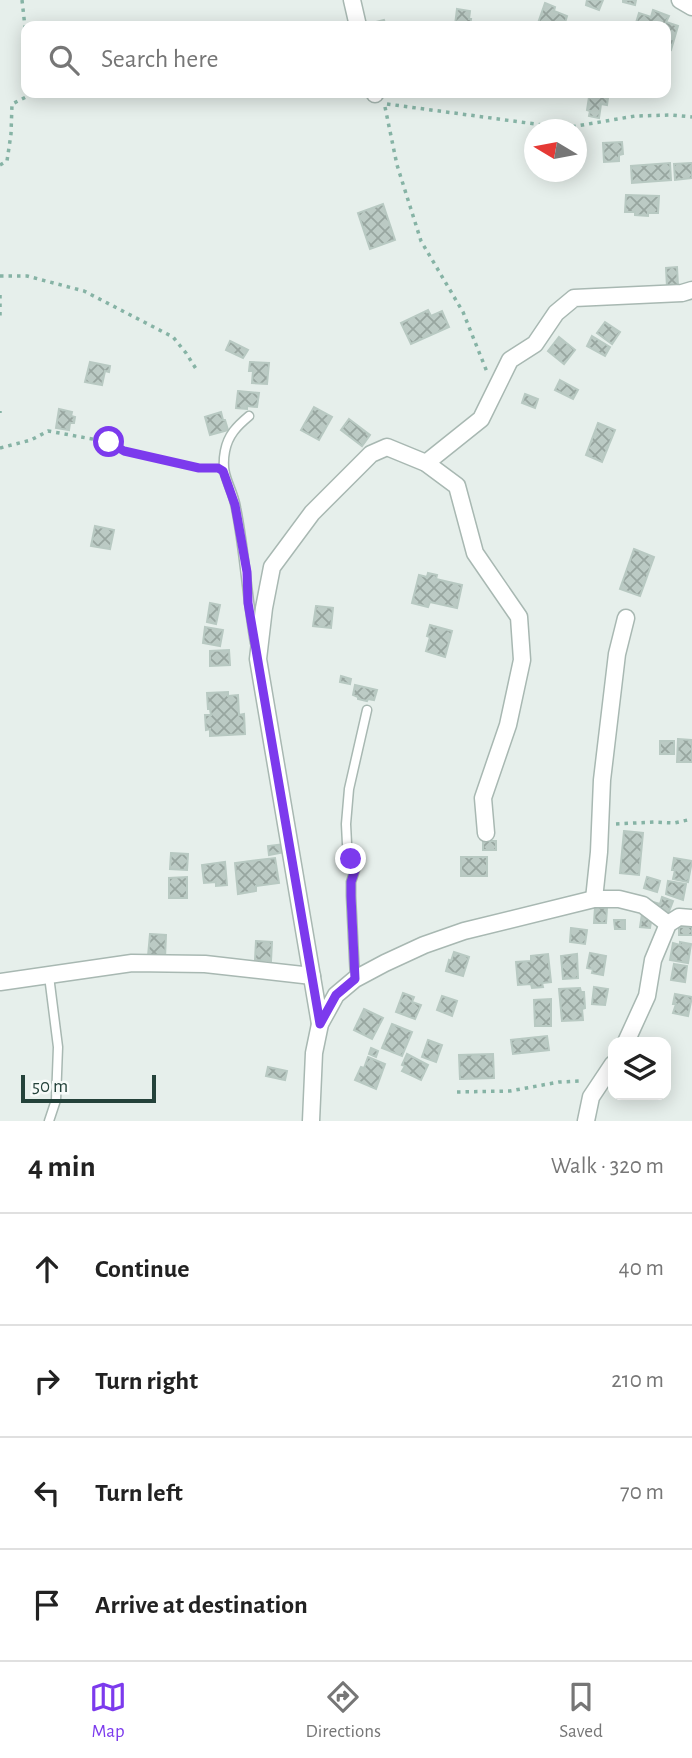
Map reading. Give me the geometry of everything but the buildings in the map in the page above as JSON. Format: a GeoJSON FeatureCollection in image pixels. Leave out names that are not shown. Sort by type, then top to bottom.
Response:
{"type":"FeatureCollection","features":[{"type":"Feature","properties":{"kind":"street"},"geometry":{"type":"LineString","coordinates":[[352,0],[357,21]]}},
{"type":"Feature","properties":{"kind":"street"},"geometry":{"type":"LineString","coordinates":[[680,0],[692,7]]}},
{"type":"Feature","properties":{"kind":"street"},"geometry":{"type":"LineString","coordinates":[[426,463],[481,419],[510,359],[535,344],[556,313],[574,298],[682,293],[692,290]]}},
{"type":"Feature","properties":{"kind":"street"},"geometry":{"type":"LineString","coordinates":[[320,1024],[258,659],[272,567],[312,513],[371,454],[387,447],[426,463],[457,486],[475,553],[519,617],[522,660],[508,725],[483,798],[486,832]]}},
{"type":"Feature","properties":{"kind":"street"},"geometry":{"type":"LineString","coordinates":[[594,899],[602,780],[617,654],[626,618]]}},
{"type":"Feature","properties":{"kind":"street"},"geometry":{"type":"LineString","coordinates":[[311,1121],[314,1053],[320,1024],[336,995],[355,979],[385,963],[464,931],[594,899],[619,899],[643,905],[668,924]]}},
{"type":"Feature","properties":{"kind":"street"},"geometry":{"type":"LineString","coordinates":[[628,1037],[646,996],[653,960],[668,924],[679,916],[692,918]]}},
{"type":"Feature","properties":{"kind":"street"},"geometry":{"type":"LineString","coordinates":[[0,982],[132,963],[205,964],[312,976]]}},
{"type":"Feature","properties":{"kind":"street"},"geometry":{"type":"LineString","coordinates":[[586,1121],[592,1097],[608,1073]]}},
{"type":"Feature","properties":{"kind":"lane"},"geometry":{"type":"LineString","coordinates":[[248,416],[233,429],[225,449],[223,471],[235,505],[258,659]]}},
{"type":"Feature","properties":{"kind":"lane"},"geometry":{"type":"LineString","coordinates":[[355,979],[351,896],[351,882],[355,870],[347,844],[346,824],[349,789],[367,710]]}},
{"type":"Feature","properties":{"kind":"lane"},"geometry":{"type":"LineString","coordinates":[[49,976],[58,1047],[56,1100],[49,1121]]}},
{"type":"Feature","properties":{"kind":"path"},"geometry":{"type":"LineString","coordinates":[[22,0],[24,21]]}},
{"type":"Feature","properties":{"kind":"path"},"geometry":{"type":"LineString","coordinates":[[0,165],[7,161],[12,104],[24,98]]}},
{"type":"Feature","properties":{"kind":"path"},"geometry":{"type":"LineString","coordinates":[[378,98],[421,241],[463,312],[494,390]]}},
{"type":"Feature","properties":{"kind":"path"},"geometry":{"type":"LineString","coordinates":[[384,98],[565,128],[635,116],[692,117]]}},
{"type":"Feature","properties":{"kind":"path"},"geometry":{"type":"LineString","coordinates":[[0,276],[27,276],[83,291],[173,337],[198,372]]}},
{"type":"Feature","properties":{"kind":"path"},"geometry":{"type":"LineString","coordinates":[[0,295],[0,316]]}},
{"type":"Feature","properties":{"kind":"path"},"geometry":{"type":"LineString","coordinates":[[0,448],[31,440],[48,431],[109,442],[124,451],[223,471]]}},
{"type":"Feature","properties":{"kind":"path"},"geometry":{"type":"LineString","coordinates":[[600,824],[674,823],[692,819]]}},
{"type":"Feature","properties":{"kind":"path"},"geometry":{"type":"LineString","coordinates":[[457,1092],[510,1091],[559,1082],[604,1080]]}},
{"type":"Feature","properties":{"kind":"route"},"geometry":{"type":"LineString","coordinates":[[109,442],[124,451],[223,471],[235,505],[247,572],[248,603],[320,1024],[336,995],[355,979],[351,896],[351,882],[355,870],[351,859]]}}]}
